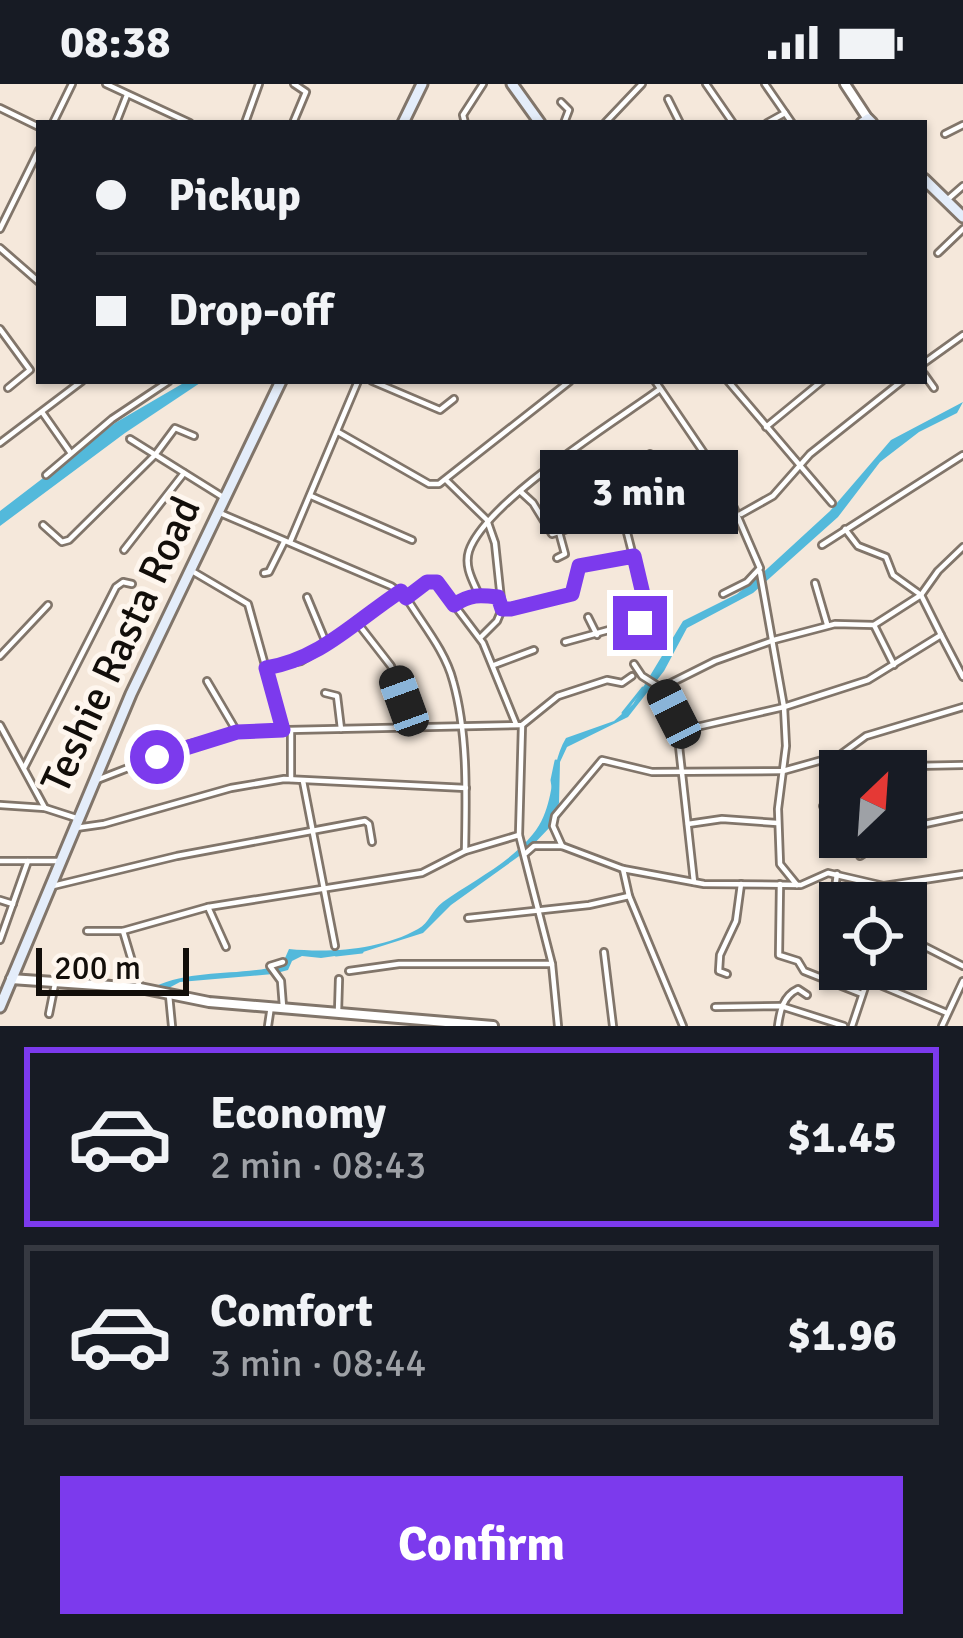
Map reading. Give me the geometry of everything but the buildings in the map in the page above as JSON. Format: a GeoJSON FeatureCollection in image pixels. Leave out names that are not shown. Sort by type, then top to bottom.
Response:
{"type":"FeatureCollection","features":[{"type":"Feature","properties":{"kind":"main road"},"geometry":{"type":"LineString","coordinates":[[404,120],[422,84]]}},
{"type":"Feature","properties":{"kind":"main road"},"geometry":{"type":"LineString","coordinates":[[512,84],[538,120]]}},
{"type":"Feature","properties":{"kind":"main road"},"geometry":{"type":"LineString","coordinates":[[927,182],[963,217]]}},
{"type":"Feature","properties":{"kind":"main road","name":"Teshie Rasta Road"},"geometry":{"type":"LineString","coordinates":[[0,1006],[6,978],[92,782],[280,384]]}},
{"type":"Feature","properties":{"kind":"street"},"geometry":{"type":"LineString","coordinates":[[54,120],[72,84]]}},
{"type":"Feature","properties":{"kind":"street"},"geometry":{"type":"LineString","coordinates":[[246,120],[259,84]]}},
{"type":"Feature","properties":{"kind":"street"},"geometry":{"type":"LineString","coordinates":[[293,84],[306,92],[294,120]]}},
{"type":"Feature","properties":{"kind":"street"},"geometry":{"type":"LineString","coordinates":[[464,120],[483,84]]}},
{"type":"Feature","properties":{"kind":"street"},"geometry":{"type":"LineString","coordinates":[[607,120],[642,84]]}},
{"type":"Feature","properties":{"kind":"street"},"geometry":{"type":"LineString","coordinates":[[706,84],[731,120]]}},
{"type":"Feature","properties":{"kind":"street"},"geometry":{"type":"LineString","coordinates":[[765,84],[790,120]]}},
{"type":"Feature","properties":{"kind":"street"},"geometry":{"type":"LineString","coordinates":[[845,84],[866,120]]}},
{"type":"Feature","properties":{"kind":"street"},"geometry":{"type":"LineString","coordinates":[[109,85],[183,120]]}},
{"type":"Feature","properties":{"kind":"street"},"geometry":{"type":"LineString","coordinates":[[117,120],[127,94]]}},
{"type":"Feature","properties":{"kind":"street"},"geometry":{"type":"LineString","coordinates":[[668,98],[679,120]]}},
{"type":"Feature","properties":{"kind":"street"},"geometry":{"type":"LineString","coordinates":[[561,102],[569,110],[565,120]]}},
{"type":"Feature","properties":{"kind":"street"},"geometry":{"type":"LineString","coordinates":[[0,109],[36,127]]}},
{"type":"Feature","properties":{"kind":"street"},"geometry":{"type":"LineString","coordinates":[[772,120],[785,113]]}},
{"type":"Feature","properties":{"kind":"street"},"geometry":{"type":"LineString","coordinates":[[612,115],[616,120]]}},
{"type":"Feature","properties":{"kind":"street"},"geometry":{"type":"LineString","coordinates":[[945,134],[963,125]]}},
{"type":"Feature","properties":{"kind":"street"},"geometry":{"type":"LineString","coordinates":[[0,229],[36,156]]}},
{"type":"Feature","properties":{"kind":"street"},"geometry":{"type":"LineString","coordinates":[[947,200],[963,186]]}},
{"type":"Feature","properties":{"kind":"street"},"geometry":{"type":"LineString","coordinates":[[938,253],[963,229]]}},
{"type":"Feature","properties":{"kind":"street"},"geometry":{"type":"LineString","coordinates":[[0,248],[36,278]]}},
{"type":"Feature","properties":{"kind":"street"},"geometry":{"type":"LineString","coordinates":[[0,329],[30,370],[8,388]]}},
{"type":"Feature","properties":{"kind":"street"},"geometry":{"type":"LineString","coordinates":[[927,361],[963,334]]}},
{"type":"Feature","properties":{"kind":"street"},"geometry":{"type":"LineString","coordinates":[[927,378],[934,388]]}},
{"type":"Feature","properties":{"kind":"street"},"geometry":{"type":"LineString","coordinates":[[0,442],[78,384]]}},
{"type":"Feature","properties":{"kind":"street"},"geometry":{"type":"LineString","coordinates":[[46,475],[112,418],[164,384]]}},
{"type":"Feature","properties":{"kind":"street"},"geometry":{"type":"LineString","coordinates":[[264,572],[269,572],[287,543],[357,384]]}},
{"type":"Feature","properties":{"kind":"street"},"geometry":{"type":"LineString","coordinates":[[379,384],[440,410],[454,399]]}},
{"type":"Feature","properties":{"kind":"street"},"geometry":{"type":"LineString","coordinates":[[338,432],[429,484],[446,480],[566,384]]}},
{"type":"Feature","properties":{"kind":"street"},"geometry":{"type":"LineString","coordinates":[[657,384],[721,478],[740,515],[763,584],[784,707],[780,864],[797,884]]}},
{"type":"Feature","properties":{"kind":"street"},"geometry":{"type":"LineString","coordinates":[[730,384],[832,503]]}},
{"type":"Feature","properties":{"kind":"street"},"geometry":{"type":"LineString","coordinates":[[766,427],[818,384]]}},
{"type":"Feature","properties":{"kind":"street"},"geometry":{"type":"LineString","coordinates":[[740,515],[773,496],[800,465],[898,384]]}},
{"type":"Feature","properties":{"kind":"street"},"geometry":{"type":"LineString","coordinates":[[479,595],[468,572],[468,554],[488,520],[660,388]]}},
{"type":"Feature","properties":{"kind":"street"},"geometry":{"type":"LineString","coordinates":[[42,412],[71,454]]}},
{"type":"Feature","properties":{"kind":"street"},"geometry":{"type":"LineString","coordinates":[[43,525],[62,542],[69,540],[177,428],[194,436]]}},
{"type":"Feature","properties":{"kind":"street"},"geometry":{"type":"LineString","coordinates":[[130,439],[226,499]]}},
{"type":"Feature","properties":{"kind":"street"},"geometry":{"type":"LineString","coordinates":[[650,454],[673,494]]}},
{"type":"Feature","properties":{"kind":"street"},"geometry":{"type":"LineString","coordinates":[[822,545],[963,455]]}},
{"type":"Feature","properties":{"kind":"street"},"geometry":{"type":"LineString","coordinates":[[612,516],[603,492],[632,471]]}},
{"type":"Feature","properties":{"kind":"street"},"geometry":{"type":"LineString","coordinates":[[124,550],[184,473]]}},
{"type":"Feature","properties":{"kind":"street"},"geometry":{"type":"LineString","coordinates":[[521,492],[533,502],[549,532],[559,532],[721,478]]}},
{"type":"Feature","properties":{"kind":"street"},"geometry":{"type":"LineString","coordinates":[[446,480],[488,520],[494,543],[502,609],[480,638]]}},
{"type":"Feature","properties":{"kind":"street"},"geometry":{"type":"LineString","coordinates":[[310,496],[412,540]]}},
{"type":"Feature","properties":{"kind":"street"},"geometry":{"type":"LineString","coordinates":[[220,513],[404,594],[447,666],[461,724],[465,851]]}},
{"type":"Feature","properties":{"kind":"street"},"geometry":{"type":"LineString","coordinates":[[565,641],[645,620],[646,607],[622,513]]}},
{"type":"Feature","properties":{"kind":"street"},"geometry":{"type":"LineString","coordinates":[[845,529],[858,546],[886,557],[893,574],[921,596],[963,677]]}},
{"type":"Feature","properties":{"kind":"street"},"geometry":{"type":"LineString","coordinates":[[557,558],[565,554],[559,532]]}},
{"type":"Feature","properties":{"kind":"street"},"geometry":{"type":"LineString","coordinates":[[661,688],[774,640],[827,626],[874,625],[921,596],[963,547]]}},
{"type":"Feature","properties":{"kind":"street"},"geometry":{"type":"LineString","coordinates":[[502,609],[572,594],[579,566],[634,556]]}},
{"type":"Feature","properties":{"kind":"street"},"geometry":{"type":"LineString","coordinates":[[192,571],[248,604],[287,730],[291,779]]}},
{"type":"Feature","properties":{"kind":"street"},"geometry":{"type":"LineString","coordinates":[[723,594],[760,574]]}},
{"type":"Feature","properties":{"kind":"street"},"geometry":{"type":"LineString","coordinates":[[266,668],[301,661],[404,594],[434,581],[442,586],[480,638],[519,725],[520,839],[552,964],[558,1026]]}},
{"type":"Feature","properties":{"kind":"street"},"geometry":{"type":"LineString","coordinates":[[24,768],[116,587],[123,582],[132,584]]}},
{"type":"Feature","properties":{"kind":"street"},"geometry":{"type":"LineString","coordinates":[[815,583],[827,626]]}},
{"type":"Feature","properties":{"kind":"street"},"geometry":{"type":"LineString","coordinates":[[454,605],[467,596],[498,597]]}},
{"type":"Feature","properties":{"kind":"street"},"geometry":{"type":"LineString","coordinates":[[307,597],[327,645]]}},
{"type":"Feature","properties":{"kind":"street"},"geometry":{"type":"LineString","coordinates":[[0,656],[48,605]]}},
{"type":"Feature","properties":{"kind":"street"},"geometry":{"type":"LineString","coordinates":[[588,616],[597,635]]}},
{"type":"Feature","properties":{"kind":"street"},"geometry":{"type":"LineString","coordinates":[[356,621],[391,666],[413,729]]}},
{"type":"Feature","properties":{"kind":"street"},"geometry":{"type":"LineString","coordinates":[[874,625],[894,665]]}},
{"type":"Feature","properties":{"kind":"street"},"geometry":{"type":"LineString","coordinates":[[679,731],[784,707],[868,680],[940,635]]}},
{"type":"Feature","properties":{"kind":"street"},"geometry":{"type":"LineString","coordinates":[[494,665],[534,650]]}},
{"type":"Feature","properties":{"kind":"street"},"geometry":{"type":"LineString","coordinates":[[634,664],[661,688],[679,731],[694,883]]}},
{"type":"Feature","properties":{"kind":"street"},"geometry":{"type":"LineString","coordinates":[[92,782],[190,744],[237,732],[519,725],[558,696],[607,680],[622,683],[632,676]]}},
{"type":"Feature","properties":{"kind":"street"},"geometry":{"type":"LineString","coordinates":[[207,681],[237,732]]}},
{"type":"Feature","properties":{"kind":"street"},"geometry":{"type":"LineString","coordinates":[[325,693],[333,692],[338,699],[341,729]]}},
{"type":"Feature","properties":{"kind":"street"},"geometry":{"type":"LineString","coordinates":[[846,750],[862,737],[963,706]]}},
{"type":"Feature","properties":{"kind":"street"},"geometry":{"type":"LineString","coordinates":[[0,725],[45,808]]}},
{"type":"Feature","properties":{"kind":"street"},"geometry":{"type":"LineString","coordinates":[[562,847],[555,817],[602,760],[652,772],[783,771],[819,761]]}},
{"type":"Feature","properties":{"kind":"street"},"geometry":{"type":"LineString","coordinates":[[927,766],[963,765]]}},
{"type":"Feature","properties":{"kind":"street"},"geometry":{"type":"LineString","coordinates":[[0,805],[45,808],[95,826],[231,788],[291,779],[466,788]]}},
{"type":"Feature","properties":{"kind":"street"},"geometry":{"type":"LineString","coordinates":[[304,781],[335,946]]}},
{"type":"Feature","properties":{"kind":"street"},"geometry":{"type":"LineString","coordinates":[[927,824],[963,816]]}},
{"type":"Feature","properties":{"kind":"street"},"geometry":{"type":"LineString","coordinates":[[688,824],[722,819],[779,823]]}},
{"type":"Feature","properties":{"kind":"street"},"geometry":{"type":"LineString","coordinates":[[48,887],[366,821],[372,842]]}},
{"type":"Feature","properties":{"kind":"street"},"geometry":{"type":"LineString","coordinates":[[87,931],[123,931],[208,907],[422,873],[465,851],[520,839]]}},
{"type":"Feature","properties":{"kind":"street"},"geometry":{"type":"LineString","coordinates":[[526,854],[534,846],[562,847],[623,869],[694,883],[797,884],[837,874],[884,886],[963,874]]}},
{"type":"Feature","properties":{"kind":"street"},"geometry":{"type":"LineString","coordinates":[[0,861],[59,861]]}},
{"type":"Feature","properties":{"kind":"street"},"geometry":{"type":"LineString","coordinates":[[1,936],[28,861]]}},
{"type":"Feature","properties":{"kind":"street"},"geometry":{"type":"LineString","coordinates":[[623,869],[629,896],[683,1026]]}},
{"type":"Feature","properties":{"kind":"street"},"geometry":{"type":"LineString","coordinates":[[836,882],[837,874]]}},
{"type":"Feature","properties":{"kind":"street"},"geometry":{"type":"LineString","coordinates":[[727,974],[717,968],[736,921],[741,884]]}},
{"type":"Feature","properties":{"kind":"street"},"geometry":{"type":"LineString","coordinates":[[780,884],[779,955],[862,994]]}},
{"type":"Feature","properties":{"kind":"street"},"geometry":{"type":"LineString","coordinates":[[468,918],[629,896]]}},
{"type":"Feature","properties":{"kind":"street"},"geometry":{"type":"LineString","coordinates":[[0,900],[13,904]]}},
{"type":"Feature","properties":{"kind":"street"},"geometry":{"type":"LineString","coordinates":[[208,907],[226,947]]}},
{"type":"Feature","properties":{"kind":"street"},"geometry":{"type":"LineString","coordinates":[[123,931],[140,988]]}},
{"type":"Feature","properties":{"kind":"street"},"geometry":{"type":"LineString","coordinates":[[927,948],[963,966]]}},
{"type":"Feature","properties":{"kind":"street"},"geometry":{"type":"LineString","coordinates":[[604,952],[613,1026]]}},
{"type":"Feature","properties":{"kind":"street"},"geometry":{"type":"LineString","coordinates":[[283,1007],[281,981],[273,971],[284,962]]}},
{"type":"Feature","properties":{"kind":"street"},"geometry":{"type":"LineString","coordinates":[[349,970],[399,964],[552,964]]}},
{"type":"Feature","properties":{"kind":"street"},"geometry":{"type":"LineString","coordinates":[[6,978],[140,988],[380,1021],[493,1026]]}},
{"type":"Feature","properties":{"kind":"street"},"geometry":{"type":"LineString","coordinates":[[338,1012],[339,979]]}},
{"type":"Feature","properties":{"kind":"street"},"geometry":{"type":"LineString","coordinates":[[942,1026],[963,981]]}},
{"type":"Feature","properties":{"kind":"street"},"geometry":{"type":"LineString","coordinates":[[49,1014],[55,984]]}},
{"type":"Feature","properties":{"kind":"street"},"geometry":{"type":"LineString","coordinates":[[715,1007],[781,1006],[848,1026],[864,990]]}},
{"type":"Feature","properties":{"kind":"street"},"geometry":{"type":"LineString","coordinates":[[892,990],[947,1013]]}},
{"type":"Feature","properties":{"kind":"street"},"geometry":{"type":"LineString","coordinates":[[778,1026],[781,1006],[793,991],[807,995]]}},
{"type":"Feature","properties":{"kind":"street"},"geometry":{"type":"LineString","coordinates":[[162,993],[172,1026]]}},
{"type":"Feature","properties":{"kind":"street"},"geometry":{"type":"LineString","coordinates":[[268,1026],[271,1006]]}},
{"type":"Feature","properties":{"kind":"water"},"geometry":{"type":"Polygon","coordinates":[[[182,384],[198,384],[0,526],[0,511],[115,423],[182,384]]]}},
{"type":"Feature","properties":{"kind":"water"},"geometry":{"type":"Polygon","coordinates":[[[963,402],[957,413],[919,432],[880,462],[838,517],[753,593],[687,628],[664,671],[628,717],[567,747],[560,762],[559,803],[551,826],[423,933],[363,952],[302,956],[288,970],[273,974],[180,982],[165,990],[154,987],[185,977],[282,965],[289,949],[372,946],[422,926],[443,902],[502,863],[533,834],[546,811],[566,738],[614,721],[633,704],[683,621],[737,594],[757,578],[830,511],[891,440],[963,402]]]}},
{"type":"Feature","properties":{"kind":"waterway"},"geometry":{"type":"LineString","coordinates":[[623,713],[643,688]]}},
{"type":"Feature","properties":{"kind":"waterway"},"geometry":{"type":"LineString","coordinates":[[554,793],[556,761]]}},
{"type":"Feature","properties":{"kind":"waterway"},"geometry":{"type":"LineString","coordinates":[[336,955],[362,952]]}},
{"type":"Feature","properties":{"kind":"route"},"geometry":{"type":"LineString","coordinates":[[157,757],[237,732],[283,730],[266,668],[301,661],[401,591],[406,598],[427,582],[442,586],[454,605],[479,595],[498,597],[502,609],[520,608],[572,594],[579,566],[634,556],[646,607],[645,620],[640,623]]}}]}
